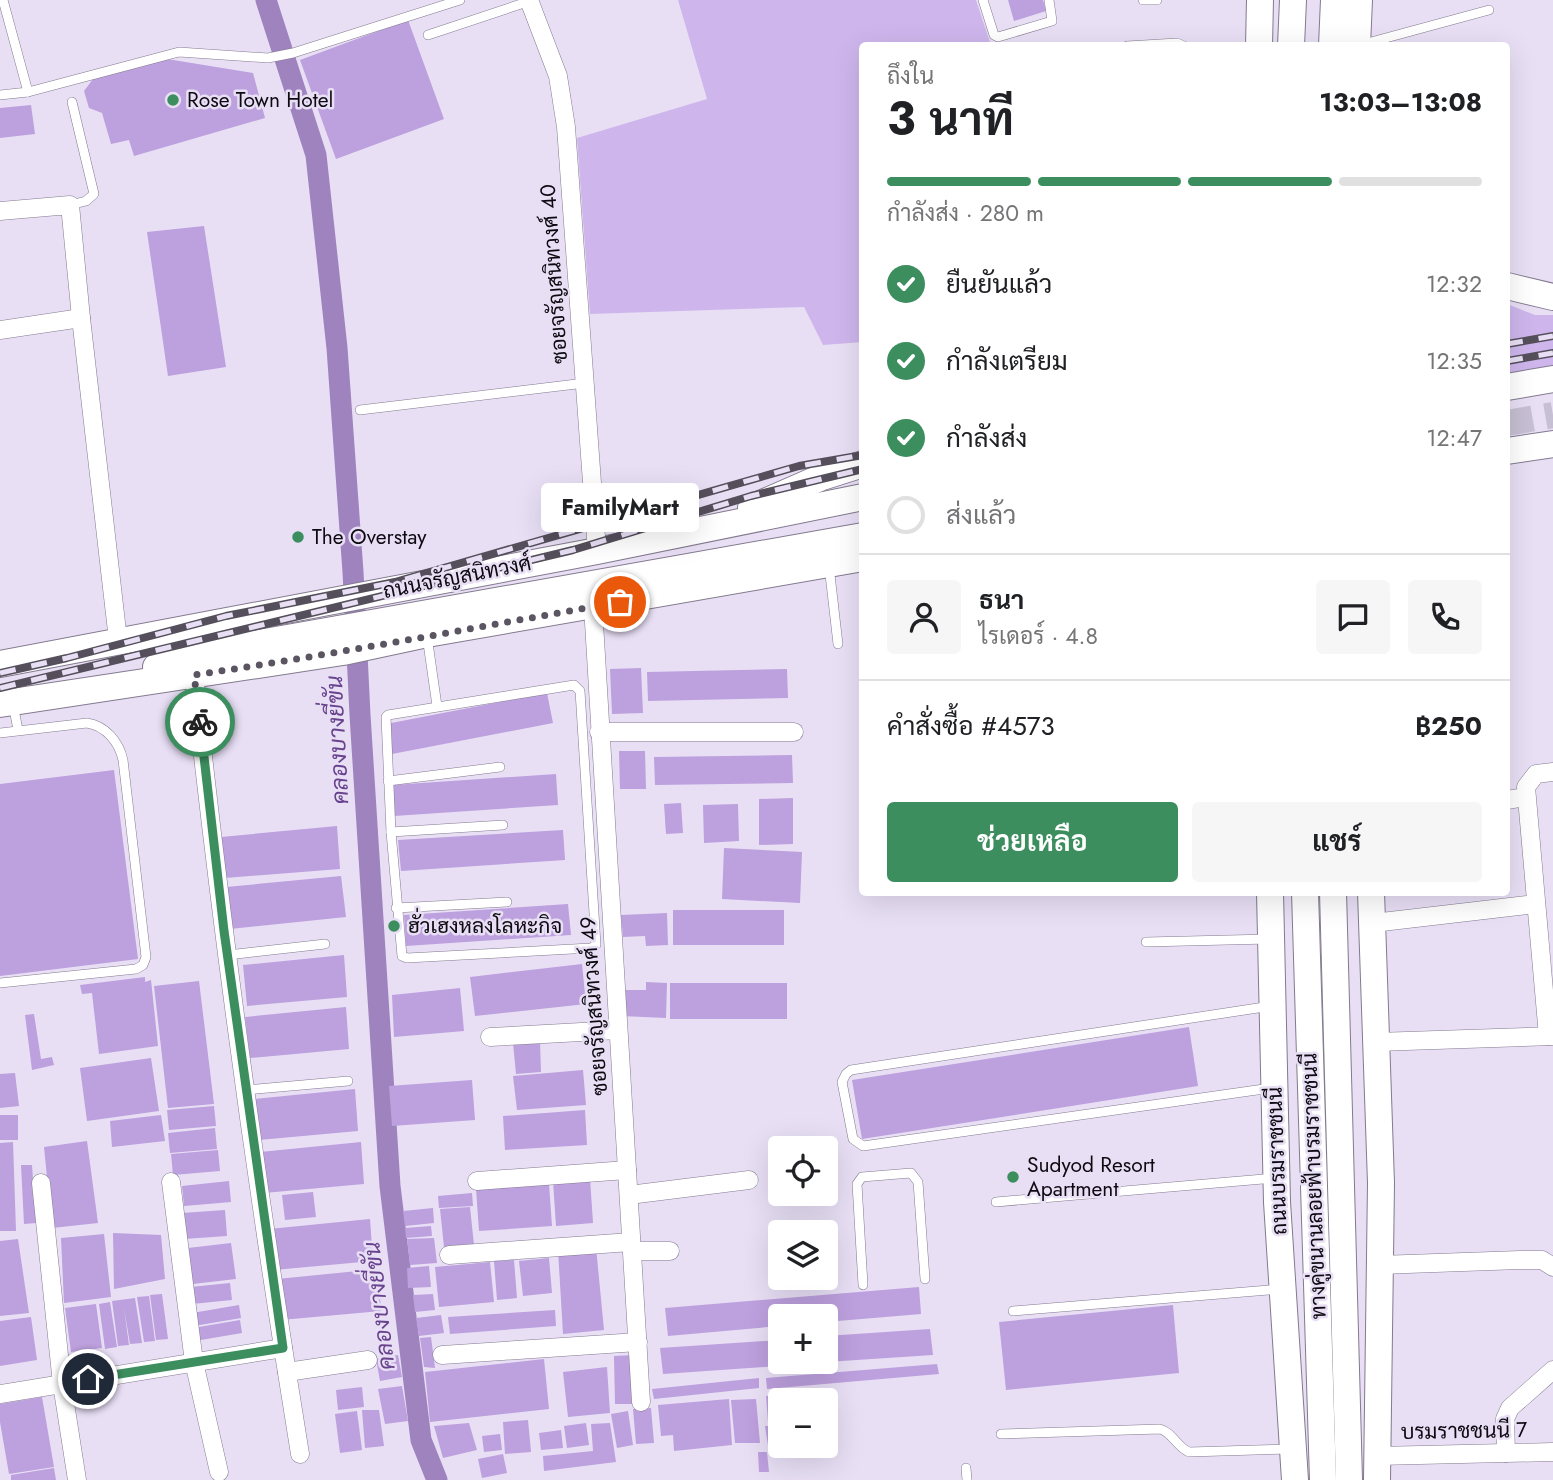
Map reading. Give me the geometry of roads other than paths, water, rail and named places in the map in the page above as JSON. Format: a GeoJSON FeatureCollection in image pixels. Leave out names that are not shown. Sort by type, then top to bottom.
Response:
{"type":"FeatureCollection","features":[{"type":"Feature","properties":{"kind":"main road"},"geometry":{"type":"LineString","coordinates":[[1259,42],[1260,0]]}},
{"type":"Feature","properties":{"kind":"main road"},"geometry":{"type":"LineString","coordinates":[[1281,42],[1283,0]]}},
{"type":"Feature","properties":{"kind":"main road"},"geometry":{"type":"LineString","coordinates":[[1291,42],[1293,0]]}},
{"type":"Feature","properties":{"kind":"main road"},"geometry":{"type":"LineString","coordinates":[[1320,42],[1321,0]]}},
{"type":"Feature","properties":{"kind":"main road"},"geometry":{"type":"LineString","coordinates":[[1332,42],[1334,0]]}},
{"type":"Feature","properties":{"kind":"main road"},"geometry":{"type":"LineString","coordinates":[[1358,42],[1359,0]]}},
{"type":"Feature","properties":{"kind":"main road"},"geometry":{"type":"LineString","coordinates":[[1510,287],[1553,297]]}},
{"type":"Feature","properties":{"kind":"main road"},"geometry":{"type":"LineString","coordinates":[[1510,386],[1553,379]]}},
{"type":"Feature","properties":{"kind":"main road"},"geometry":{"type":"LineString","coordinates":[[1510,451],[1553,444]]}},
{"type":"Feature","properties":{"kind":"main road"},"geometry":{"type":"LineString","coordinates":[[705,528],[822,477],[859,465]]}},
{"type":"Feature","properties":{"kind":"main road","name":"ถนนจรัญสนิทวงศ์"},"geometry":{"type":"LineString","coordinates":[[0,664],[597,551],[859,498]]}},
{"type":"Feature","properties":{"kind":"main road","name":"ถนนจรัญสนิทวงศ์"},"geometry":{"type":"LineString","coordinates":[[6,703],[72,692],[196,664],[341,641],[859,537]]}},
{"type":"Feature","properties":{"kind":"main road","name":"ถนนจรัญสนิทวงศ์"},"geometry":{"type":"LineString","coordinates":[[375,634],[427,635],[859,559]]}},
{"type":"Feature","properties":{"kind":"main road","name":"ถนนจรัญสนิทวงศ์"},"geometry":{"type":"LineString","coordinates":[[51,655],[196,664]]}},
{"type":"Feature","properties":{"kind":"main road","name":"ถนนบรมราชชนนี"},"geometry":{"type":"LineString","coordinates":[[1270,896],[1277,1178],[1295,1480]]}},
{"type":"Feature","properties":{"kind":"main road","name":"ถนนบรมราชชนนี"},"geometry":{"type":"LineString","coordinates":[[1292,1440],[1307,1202],[1294,896]]}},
{"type":"Feature","properties":{"kind":"main road","name":"ทางคู่ขนานลอยฟ้าบรมราชชนนี"},"geometry":{"type":"LineString","coordinates":[[1305,896],[1323,1480]]}},
{"type":"Feature","properties":{"kind":"main road","name":"ทางคู่ขนานลอยฟ้าบรมราชชนนี"},"geometry":{"type":"LineString","coordinates":[[1333,896],[1349,1480]]}},
{"type":"Feature","properties":{"kind":"main road"},"geometry":{"type":"LineString","coordinates":[[1345,896],[1349,1238],[1376,1413]]}},
{"type":"Feature","properties":{"kind":"main road"},"geometry":{"type":"LineString","coordinates":[[1371,896],[1381,1183],[1377,1468]]}},
{"type":"Feature","properties":{"kind":"street","name":"ซอยจรัญสนิทวงศ์ 40"},"geometry":{"type":"LineString","coordinates":[[530,1],[558,76],[566,127],[597,551]]}},
{"type":"Feature","properties":{"kind":"street"},"geometry":{"type":"LineString","coordinates":[[0,211],[70,205],[118,640]]}},
{"type":"Feature","properties":{"kind":"street"},"geometry":{"type":"LineString","coordinates":[[0,330],[81,318]]}},
{"type":"Feature","properties":{"kind":"street","name":"ซอยจรัญสนิทวงศ์ 49"},"geometry":{"type":"LineString","coordinates":[[593,606],[641,1402]]}},
{"type":"Feature","properties":{"kind":"street"},"geometry":{"type":"LineString","coordinates":[[196,664],[228,955],[286,1372],[300,1454]]}},
{"type":"Feature","properties":{"kind":"street"},"geometry":{"type":"LineString","coordinates":[[599,732],[794,732]]}},
{"type":"Feature","properties":{"kind":"street"},"geometry":{"type":"LineString","coordinates":[[1376,1042],[1550,1036],[1526,787],[1536,774],[1553,772]]}},
{"type":"Feature","properties":{"kind":"street"},"geometry":{"type":"LineString","coordinates":[[1510,800],[1526,797]]}},
{"type":"Feature","properties":{"kind":"street"},"geometry":{"type":"LineString","coordinates":[[1373,923],[1536,904]]}},
{"type":"Feature","properties":{"kind":"street"},"geometry":{"type":"LineString","coordinates":[[489,1037],[618,1030]]}},
{"type":"Feature","properties":{"kind":"street"},"geometry":{"type":"LineString","coordinates":[[477,1181],[627,1170]]}},
{"type":"Feature","properties":{"kind":"street"},"geometry":{"type":"LineString","coordinates":[[629,1195],[749,1180]]}},
{"type":"Feature","properties":{"kind":"street"},"geometry":{"type":"LineString","coordinates":[[171,1182],[194,1362],[219,1472]]}},
{"type":"Feature","properties":{"kind":"street"},"geometry":{"type":"LineString","coordinates":[[41,1183],[62,1384],[76,1480]]}},
{"type":"Feature","properties":{"kind":"street"},"geometry":{"type":"LineString","coordinates":[[449,1255],[632,1247],[670,1251]]}},
{"type":"Feature","properties":{"kind":"street"},"geometry":{"type":"LineString","coordinates":[[1379,1265],[1542,1260],[1553,1267]]}},
{"type":"Feature","properties":{"kind":"street"},"geometry":{"type":"LineString","coordinates":[[442,1354],[638,1342]]}},
{"type":"Feature","properties":{"kind":"street"},"geometry":{"type":"LineString","coordinates":[[0,1394],[283,1348]]}},
{"type":"Feature","properties":{"kind":"street"},"geometry":{"type":"LineString","coordinates":[[286,1372],[368,1360]]}},
{"type":"Feature","properties":{"kind":"street"},"geometry":{"type":"LineString","coordinates":[[1506,1453],[1505,1419],[1510,1408],[1553,1370]]}},
{"type":"Feature","properties":{"kind":"street","name":"บรมราชชนนี 7"},"geometry":{"type":"LineString","coordinates":[[1377,1468],[1506,1453],[1553,1452]]}},
{"type":"Feature","properties":{"kind":"lane"},"geometry":{"type":"LineString","coordinates":[[3,0],[28,92]]}},
{"type":"Feature","properties":{"kind":"lane"},"geometry":{"type":"LineString","coordinates":[[0,94],[28,92],[179,52],[268,58],[293,53],[460,0]]}},
{"type":"Feature","properties":{"kind":"lane"},"geometry":{"type":"LineString","coordinates":[[983,0],[993,33],[998,37],[1052,21],[1048,0]]}},
{"type":"Feature","properties":{"kind":"lane"},"geometry":{"type":"LineString","coordinates":[[1143,0],[1157,0]]}},
{"type":"Feature","properties":{"kind":"lane"},"geometry":{"type":"LineString","coordinates":[[428,35],[530,1]]}},
{"type":"Feature","properties":{"kind":"lane"},"geometry":{"type":"LineString","coordinates":[[1373,42],[1489,10]]}},
{"type":"Feature","properties":{"kind":"lane"},"geometry":{"type":"LineString","coordinates":[[70,205],[86,201],[94,194],[72,102]]}},
{"type":"Feature","properties":{"kind":"lane"},"geometry":{"type":"LineString","coordinates":[[360,410],[585,383]]}},
{"type":"Feature","properties":{"kind":"lane"},"geometry":{"type":"LineString","coordinates":[[829,564],[838,645]]}},
{"type":"Feature","properties":{"kind":"lane"},"geometry":{"type":"LineString","coordinates":[[427,635],[437,706]]}},
{"type":"Feature","properties":{"kind":"lane"},"geometry":{"type":"LineString","coordinates":[[573,685],[578,687],[597,940],[591,948],[404,958],[400,953],[388,781],[388,715],[573,685]]}},
{"type":"Feature","properties":{"kind":"lane"},"geometry":{"type":"LineString","coordinates":[[6,703],[18,730]]}},
{"type":"Feature","properties":{"kind":"lane"},"geometry":{"type":"LineString","coordinates":[[0,733],[92,724],[105,731],[119,748],[123,760],[146,957],[143,965],[136,969],[0,983]]}},
{"type":"Feature","properties":{"kind":"lane"},"geometry":{"type":"LineString","coordinates":[[388,781],[499,768]]}},
{"type":"Feature","properties":{"kind":"lane"},"geometry":{"type":"LineString","coordinates":[[391,832],[503,825]]}},
{"type":"Feature","properties":{"kind":"lane"},"geometry":{"type":"LineString","coordinates":[[396,908],[507,902]]}},
{"type":"Feature","properties":{"kind":"lane"},"geometry":{"type":"LineString","coordinates":[[1146,942],[1271,939]]}},
{"type":"Feature","properties":{"kind":"lane"},"geometry":{"type":"LineString","coordinates":[[228,955],[325,944]]}},
{"type":"Feature","properties":{"kind":"lane"},"geometry":{"type":"LineString","coordinates":[[1273,1006],[851,1070],[845,1074],[842,1082],[853,1139],[863,1146],[1275,1088]]}},
{"type":"Feature","properties":{"kind":"lane"},"geometry":{"type":"LineString","coordinates":[[246,1090],[348,1081]]}},
{"type":"Feature","properties":{"kind":"lane"},"geometry":{"type":"LineString","coordinates":[[863,1284],[858,1184],[862,1177],[911,1173],[918,1182],[925,1279]]}},
{"type":"Feature","properties":{"kind":"lane"},"geometry":{"type":"LineString","coordinates":[[996,1202],[1277,1178]]}},
{"type":"Feature","properties":{"kind":"lane"},"geometry":{"type":"LineString","coordinates":[[1013,1311],[1282,1289]]}},
{"type":"Feature","properties":{"kind":"lane"},"geometry":{"type":"LineString","coordinates":[[1001,1434],[1160,1429],[1166,1431],[1179,1446],[1189,1452],[1292,1440]]}},
{"type":"Feature","properties":{"kind":"lane"},"geometry":{"type":"LineString","coordinates":[[966,1468],[967,1480]]}},
{"type":"Feature","properties":{"kind":"waterway","name":"คลองบางยี่ขัน"},"geometry":{"type":"LineString","coordinates":[[266,0],[316,155],[337,348],[390,1186],[421,1440],[437,1480]]}},
{"type":"Feature","properties":{"kind":"tunnel"},"geometry":{"type":"LineString","coordinates":[[1510,422],[1553,415]]}},
{"type":"Feature","properties":{"kind":"railway"},"geometry":{"type":"LineString","coordinates":[[1510,343],[1553,336]]}},
{"type":"Feature","properties":{"kind":"railway"},"geometry":{"type":"LineString","coordinates":[[1510,360],[1553,353]]}},
{"type":"Feature","properties":{"kind":"railway"},"geometry":{"type":"LineString","coordinates":[[0,673],[226,616],[395,582],[799,466],[859,456]]}},
{"type":"Feature","properties":{"kind":"railway"},"geometry":{"type":"LineString","coordinates":[[0,688],[573,550],[751,496],[859,470]]}},
{"type":"Feature","properties":{"kind":"place","name":"Rose Town Hotel"},"geometry":{"type":"Point","coordinates":[173,100]}},
{"type":"Feature","properties":{"kind":"place","name":"The Overstay"},"geometry":{"type":"Point","coordinates":[298,537]}},
{"type":"Feature","properties":{"kind":"place","name":"FamilyMart"},"geometry":{"type":"Point","coordinates":[620,602]}},
{"type":"Feature","properties":{"kind":"place","name":"ฮั่วเฮงหลงโลหะกิจ"},"geometry":{"type":"Point","coordinates":[394,926]}},
{"type":"Feature","properties":{"kind":"place","name":"Sudyod Resort Apartment"},"geometry":{"type":"Point","coordinates":[1013,1177]}}]}
